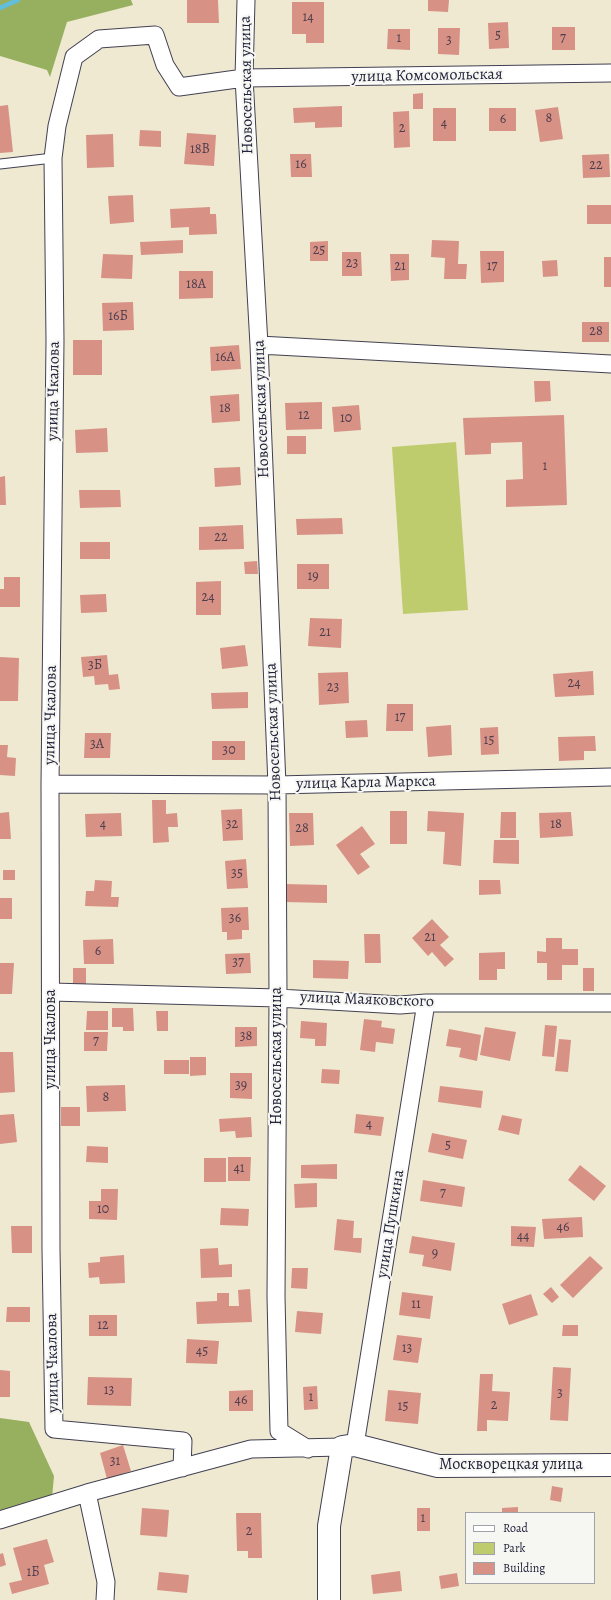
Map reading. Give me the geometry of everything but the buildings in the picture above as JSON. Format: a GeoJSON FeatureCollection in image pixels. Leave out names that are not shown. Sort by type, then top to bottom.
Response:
{"type":"FeatureCollection","features":[{"type":"Feature","properties":{"kind":"street","name":"Новосельская улица"},"geometry":{"type":"LineString","coordinates":[[246,0],[244,78],[259,345],[277,785],[278,998],[276,1296],[279,1431],[308,1449]]}},
{"type":"Feature","properties":{"kind":"street","name":"улица Чкалова"},"geometry":{"type":"LineString","coordinates":[[182,1468],[184,1441],[54,1429],[51,1249],[50,784],[55,341],[53,158],[57,126],[74,57],[99,39],[155,35],[165,65],[178,87],[244,78]]}},
{"type":"Feature","properties":{"kind":"street","name":"улица Комсомольская"},"geometry":{"type":"LineString","coordinates":[[244,78],[611,73]]}},
{"type":"Feature","properties":{"kind":"street"},"geometry":{"type":"LineString","coordinates":[[259,345],[611,364]]}},
{"type":"Feature","properties":{"kind":"street","name":"улица Карла Маркса"},"geometry":{"type":"LineString","coordinates":[[50,784],[277,785],[611,777]]}},
{"type":"Feature","properties":{"kind":"street","name":"улица Маяковского"},"geometry":{"type":"LineString","coordinates":[[51,992],[278,998],[400,1005],[426,1002],[611,1003]]}},
{"type":"Feature","properties":{"kind":"street","name":"улица Пушкина"},"geometry":{"type":"LineString","coordinates":[[348,1446],[426,1002]]}},
{"type":"Feature","properties":{"kind":"street"},"geometry":{"type":"LineString","coordinates":[[0,1520],[87,1493],[251,1449],[308,1449],[348,1446],[329,1526],[329,1600]]}},
{"type":"Feature","properties":{"kind":"street","name":"Москворецкая улица"},"geometry":{"type":"LineString","coordinates":[[348,1446],[438,1466],[611,1465]]}},
{"type":"Feature","properties":{"kind":"street"},"geometry":{"type":"LineString","coordinates":[[87,1493],[106,1582],[105,1600]]}},
{"type":"Feature","properties":{"kind":"lane"},"geometry":{"type":"LineString","coordinates":[[0,164],[53,158]]}},
{"type":"Feature","properties":{"kind":"green space"},"geometry":{"type":"Polygon","coordinates":[[[0,0],[131,0],[133,5],[67,22],[50,77],[47,70],[0,56],[0,0]]]}},
{"type":"Feature","properties":{"kind":"green space"},"geometry":{"type":"Polygon","coordinates":[[[456,442],[468,610],[403,614],[392,447],[456,442]]]}},
{"type":"Feature","properties":{"kind":"green space"},"geometry":{"type":"Polygon","coordinates":[[[0,1418],[29,1422],[54,1476],[52,1498],[0,1514],[0,1418]]]}},
{"type":"Feature","properties":{"kind":"waterway"},"geometry":{"type":"LineString","coordinates":[[0,8],[18,0]]}}]}
